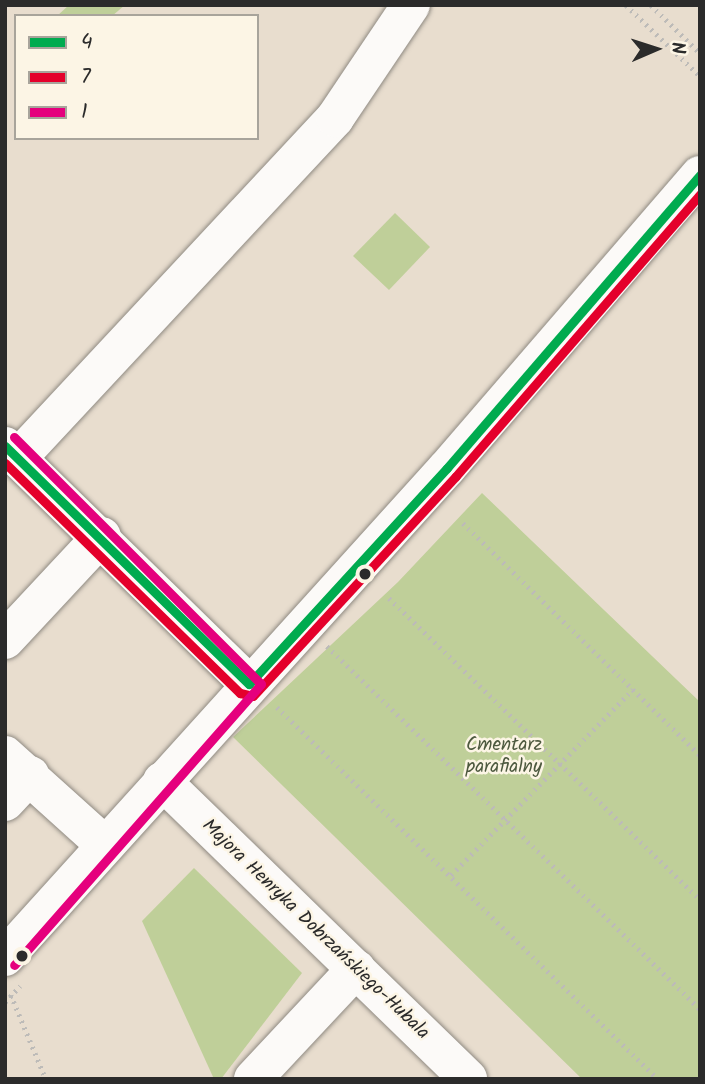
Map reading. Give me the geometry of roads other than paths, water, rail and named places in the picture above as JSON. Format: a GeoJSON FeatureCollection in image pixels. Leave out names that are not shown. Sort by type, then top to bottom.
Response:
{"type":"FeatureCollection","features":[{"type":"Feature","properties":{"kind":"street"},"geometry":{"type":"LineString","coordinates":[[263,696],[102,536],[12,452],[335,118],[411,5]]}},
{"type":"Feature","properties":{"kind":"street"},"geometry":{"type":"LineString","coordinates":[[5,957],[162,781],[263,696],[447,468],[700,175]]}},
{"type":"Feature","properties":{"kind":"street"},"geometry":{"type":"LineString","coordinates":[[5,640],[102,536]]}},
{"type":"Feature","properties":{"kind":"street"},"geometry":{"type":"LineString","coordinates":[[14,777],[105,845]]}},
{"type":"Feature","properties":{"kind":"street","name":"Majora Henryka Dobrzańskiego-Hubala"},"geometry":{"type":"LineString","coordinates":[[162,781],[468,1079]]}},
{"type":"Feature","properties":{"kind":"street"},"geometry":{"type":"LineString","coordinates":[[253,1079],[356,969]]}},
{"type":"Feature","properties":{"kind":"park label","name":"Cmentarz parafialny"},"geometry":{"type":"Point","coordinates":[504,757]}}]}
